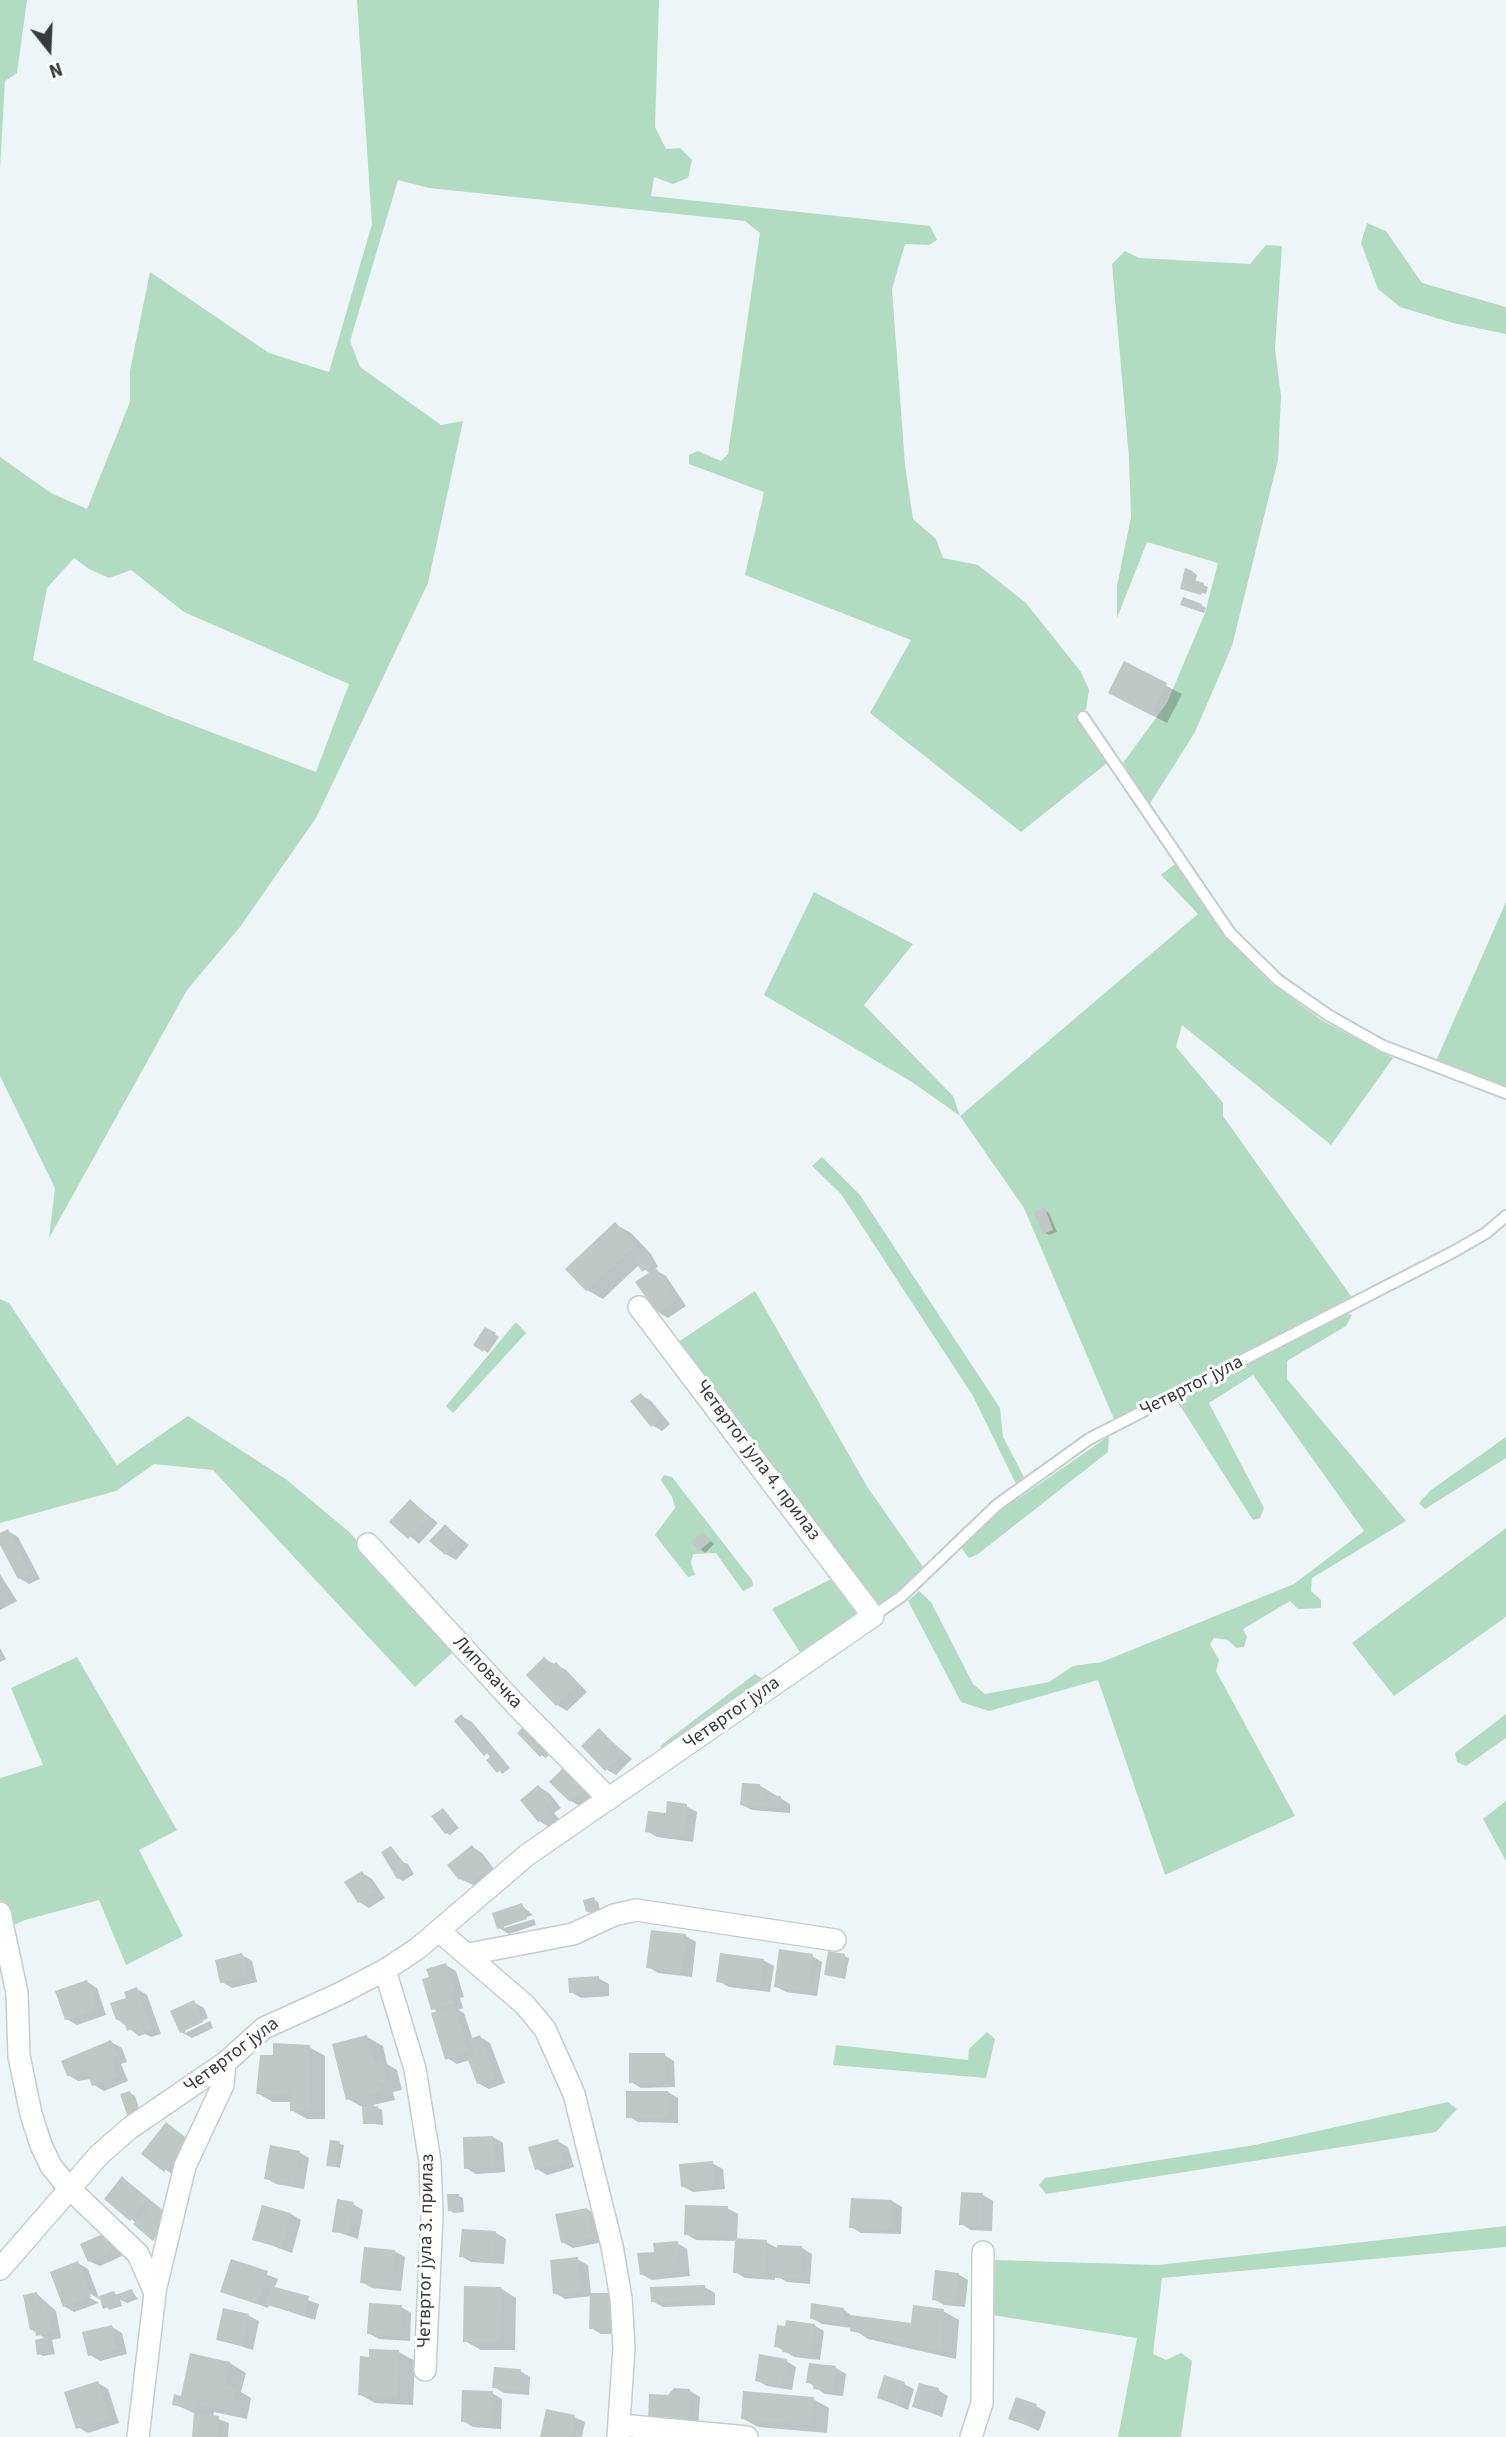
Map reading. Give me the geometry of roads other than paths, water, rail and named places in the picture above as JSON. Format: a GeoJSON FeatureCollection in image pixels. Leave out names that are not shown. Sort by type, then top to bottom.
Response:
{"type":"FeatureCollection","features":[{"type":"Feature","properties":{"kind":"street","name":"Четвртог јула 4. прилаз"},"geometry":{"type":"LineString","coordinates":[[639,1307],[873,1616]]}},
{"type":"Feature","properties":{"kind":"street","name":"Липовачка"},"geometry":{"type":"LineString","coordinates":[[368,1544],[516,1705],[609,1799]]}},
{"type":"Feature","properties":{"kind":"street","name":"Четвртог јула"},"geometry":{"type":"LineString","coordinates":[[0,2269],[68,2187],[130,2128],[225,2063],[264,2028],[385,1970],[439,1931],[527,1855],[873,1616]]}},
{"type":"Feature","properties":{"kind":"street"},"geometry":{"type":"LineString","coordinates":[[469,1954],[573,1934],[614,1915],[636,1910],[835,1940]]}},
{"type":"Feature","properties":{"kind":"street"},"geometry":{"type":"LineString","coordinates":[[0,1913],[17,1993],[19,2056],[31,2114],[51,2166],[68,2187],[138,2254],[155,2293]]}},
{"type":"Feature","properties":{"kind":"street"},"geometry":{"type":"LineString","coordinates":[[439,1931],[469,1954],[525,2005],[545,2029],[574,2094],[612,2246],[621,2298],[624,2348],[620,2431],[747,2437]]}},
{"type":"Feature","properties":{"kind":"street","name":"Четвртог јула 3. прилаз"},"geometry":{"type":"LineString","coordinates":[[385,1970],[415,2069],[430,2162],[432,2216],[425,2370]]}},
{"type":"Feature","properties":{"kind":"street"},"geometry":{"type":"LineString","coordinates":[[138,2437],[155,2293],[185,2166],[223,2085],[225,2063]]}},
{"type":"Feature","properties":{"kind":"street"},"geometry":{"type":"LineString","coordinates":[[971,2437],[982,2403],[983,2252]]}},
{"type":"Feature","properties":{"kind":"lane"},"geometry":{"type":"LineString","coordinates":[[1083,717],[1230,933],[1278,980],[1328,1015],[1383,1046],[1506,1093]]}},
{"type":"Feature","properties":{"kind":"lane","name":"Четвртог јула"},"geometry":{"type":"LineString","coordinates":[[873,1616],[902,1596],[997,1505],[1089,1439],[1453,1252],[1486,1233],[1506,1216]]}}]}
